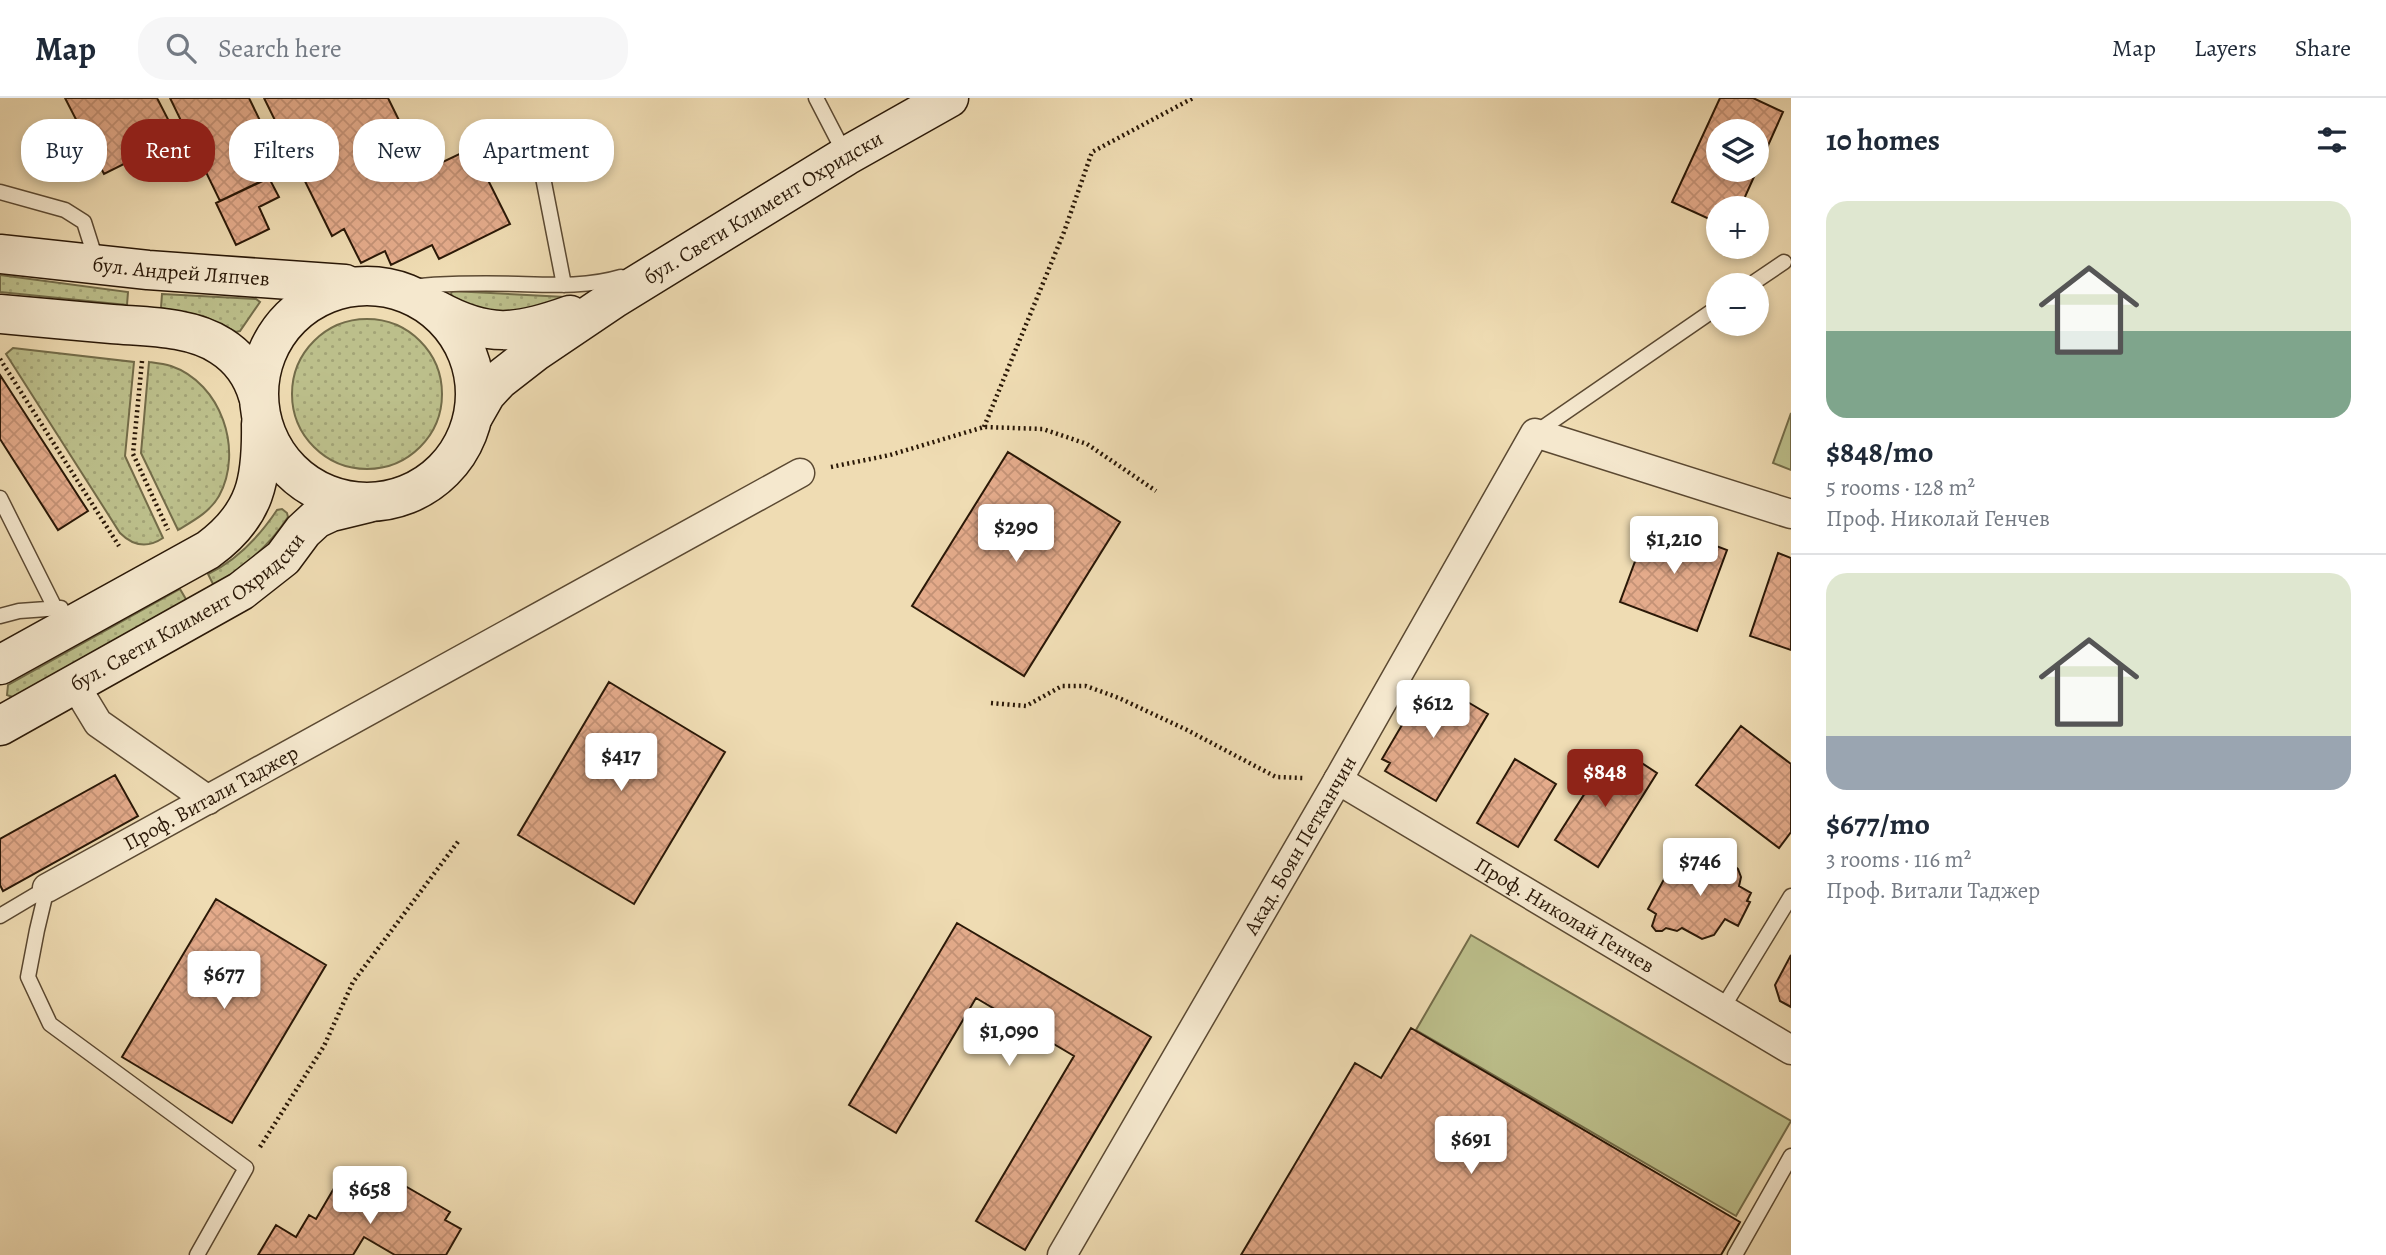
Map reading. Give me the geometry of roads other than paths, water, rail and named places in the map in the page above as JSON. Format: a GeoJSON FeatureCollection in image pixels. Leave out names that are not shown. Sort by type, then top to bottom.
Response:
{"type":"FeatureCollection","features":[{"type":"Feature","properties":{"kind":"main road","name":"бул. Свети Климент Охридски"},"geometry":{"type":"LineString","coordinates":[[474,415],[486,394],[499,380],[615,298],[846,156],[949,98]]}},
{"type":"Feature","properties":{"kind":"main road","name":"бул. Андрей Ляпчев"},"geometry":{"type":"LineString","coordinates":[[0,254],[160,271],[377,287]]}},
{"type":"Feature","properties":{"kind":"main road"},"geometry":{"type":"LineString","coordinates":[[0,314],[184,332],[221,345],[252,376],[260,407],[276,453],[307,483],[347,499],[373,502],[397,499],[435,481],[454,462],[467,439],[474,415],[476,388],[472,362],[465,345],[437,310],[415,297],[377,287],[334,291],[293,313],[276,333],[266,352],[260,372],[260,407]]}},
{"type":"Feature","properties":{"kind":"main road","name":"бул. Свети Климент Охридски"},"geometry":{"type":"LineString","coordinates":[[437,310],[462,324],[483,330],[505,331],[539,326],[615,298]]}},
{"type":"Feature","properties":{"kind":"main road","name":"бул. Свети Климент Охридски"},"geometry":{"type":"LineString","coordinates":[[0,665],[208,550],[234,528],[256,490],[261,450],[260,407]]}},
{"type":"Feature","properties":{"kind":"main road","name":"бул. Свети Климент Охридски"},"geometry":{"type":"LineString","coordinates":[[0,726],[241,591],[283,558],[303,531],[316,519],[349,506],[373,502]]}},
{"type":"Feature","properties":{"kind":"street"},"geometry":{"type":"LineString","coordinates":[[1535,432],[1791,514]]}},
{"type":"Feature","properties":{"kind":"street","name":"Акад. Боян Петканчин"},"geometry":{"type":"LineString","coordinates":[[1062,1255],[1338,780],[1535,432]]}},
{"type":"Feature","properties":{"kind":"street","name":"Проф. Витали Таджер"},"geometry":{"type":"LineString","coordinates":[[47,888],[800,473]]}},
{"type":"Feature","properties":{"kind":"street"},"geometry":{"type":"LineString","coordinates":[[75,685],[98,723],[208,800]]}},
{"type":"Feature","properties":{"kind":"street","name":"Проф. Николай Генчев"},"geometry":{"type":"LineString","coordinates":[[1338,780],[1791,1051]]}},
{"type":"Feature","properties":{"kind":"lane"},"geometry":{"type":"LineString","coordinates":[[817,98],[846,156]]}},
{"type":"Feature","properties":{"kind":"lane"},"geometry":{"type":"LineString","coordinates":[[544,182],[564,285]]}},
{"type":"Feature","properties":{"kind":"lane"},"geometry":{"type":"LineString","coordinates":[[0,192],[65,210],[84,222],[98,264]]}},
{"type":"Feature","properties":{"kind":"lane"},"geometry":{"type":"LineString","coordinates":[[377,287],[606,282],[686,256]]}},
{"type":"Feature","properties":{"kind":"lane"},"geometry":{"type":"LineString","coordinates":[[1768,273],[1784,262]]}},
{"type":"Feature","properties":{"kind":"lane"},"geometry":{"type":"LineString","coordinates":[[1535,432],[1706,315]]}},
{"type":"Feature","properties":{"kind":"lane"},"geometry":{"type":"LineString","coordinates":[[0,498],[55,608]]}},
{"type":"Feature","properties":{"kind":"lane"},"geometry":{"type":"LineString","coordinates":[[0,616],[19,611],[91,606],[121,599]]}},
{"type":"Feature","properties":{"kind":"lane"},"geometry":{"type":"LineString","coordinates":[[0,916],[47,888]]}},
{"type":"Feature","properties":{"kind":"lane"},"geometry":{"type":"LineString","coordinates":[[47,888],[29,977],[50,1024],[246,1168],[197,1255]]}},
{"type":"Feature","properties":{"kind":"lane"},"geometry":{"type":"LineString","coordinates":[[1722,1009],[1791,896]]}},
{"type":"Feature","properties":{"kind":"lane"},"geometry":{"type":"LineString","coordinates":[[1735,1255],[1791,1156]]}}]}
